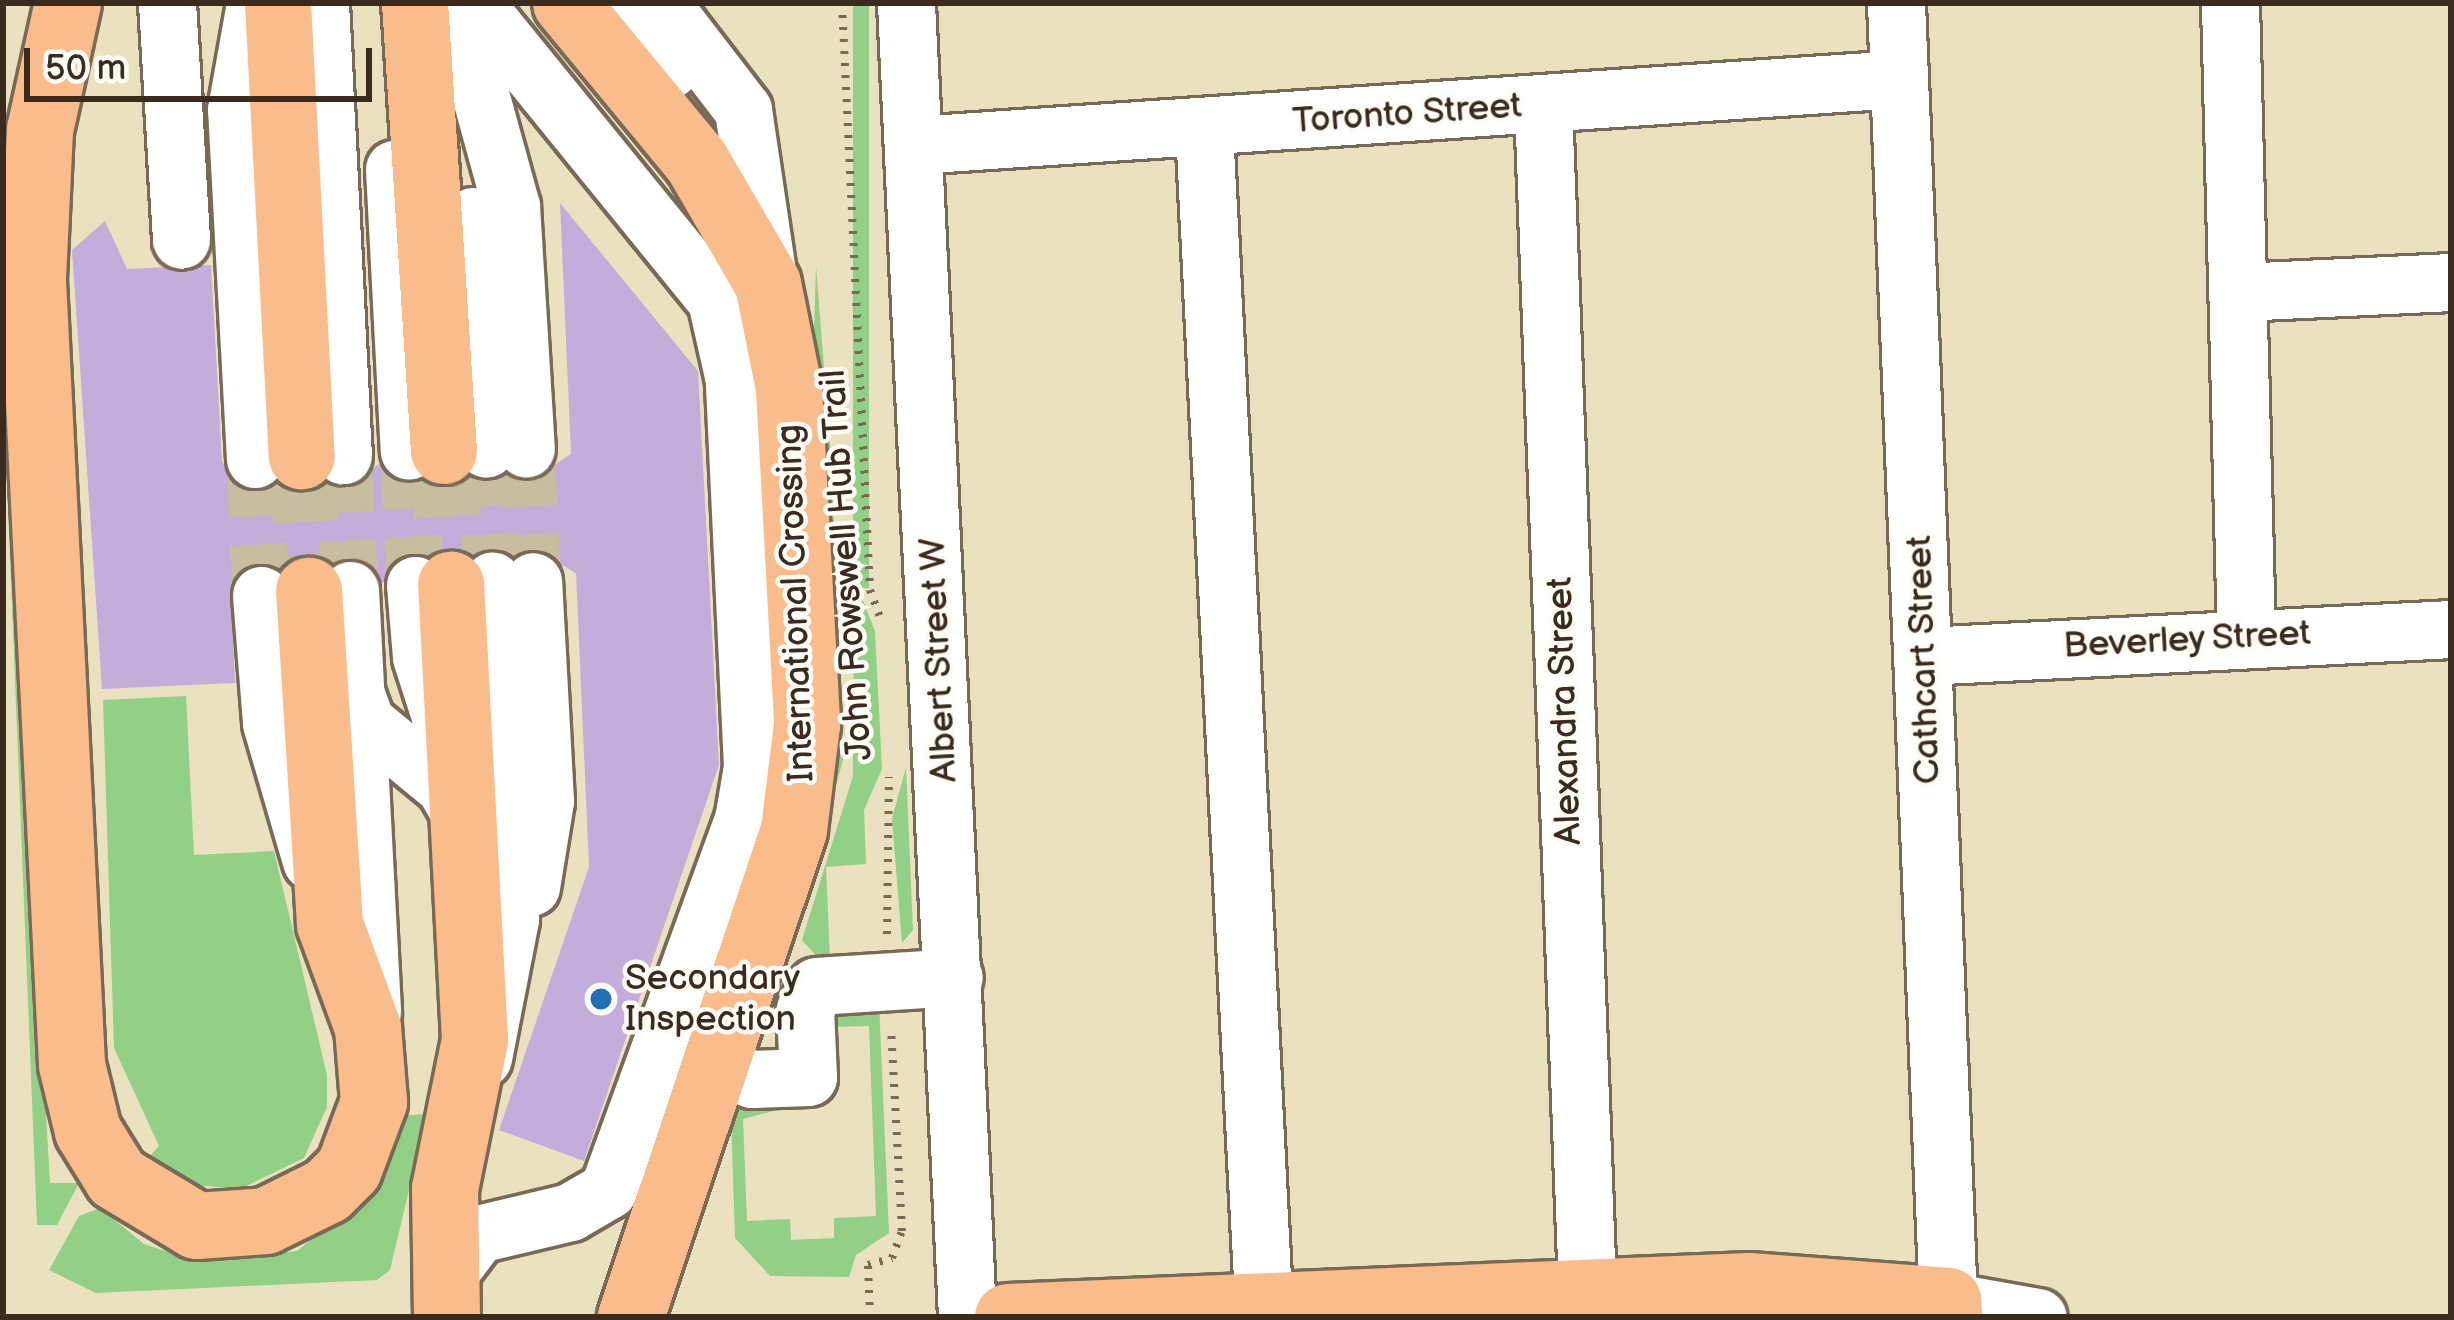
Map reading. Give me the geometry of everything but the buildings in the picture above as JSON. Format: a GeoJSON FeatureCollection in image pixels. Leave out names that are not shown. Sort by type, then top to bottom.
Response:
{"type":"FeatureCollection","features":[{"type":"Feature","properties":{"kind":"main road"},"geometry":{"type":"LineString","coordinates":[[68,3],[40,130],[33,280],[78,1102],[100,1154],[142,1200],[197,1226],[232,1226],[302,1208],[349,1169],[376,1069],[330,925],[307,592]]}},
{"type":"Feature","properties":{"kind":"main road"},"geometry":{"type":"LineString","coordinates":[[278,3],[300,457]]}},
{"type":"Feature","properties":{"kind":"main road"},"geometry":{"type":"LineString","coordinates":[[416,3],[466,450]]}},
{"type":"Feature","properties":{"kind":"main road","name":"International Crossing"},"geometry":{"type":"LineString","coordinates":[[566,3],[697,162],[768,284],[789,388],[806,761],[794,830],[713,1064],[663,1131],[631,1317]]}},
{"type":"Feature","properties":{"kind":"main road"},"geometry":{"type":"LineString","coordinates":[[446,1298],[445,1189],[469,1104],[462,594]]}},
{"type":"Feature","properties":{"kind":"main road"},"geometry":{"type":"LineString","coordinates":[[1008,1317],[1587,1304],[1749,1286],[1948,1309]]}},
{"type":"Feature","properties":{"kind":"street"},"geometry":{"type":"LineString","coordinates":[[167,3],[181,240]]}},
{"type":"Feature","properties":{"kind":"street"},"geometry":{"type":"LineString","coordinates":[[255,3],[236,110],[300,457]]}},
{"type":"Feature","properties":{"kind":"street"},"geometry":{"type":"LineString","coordinates":[[300,457],[320,3]]}},
{"type":"Feature","properties":{"kind":"street"},"geometry":{"type":"LineString","coordinates":[[385,3],[466,450]]}},
{"type":"Feature","properties":{"kind":"street"},"geometry":{"type":"LineString","coordinates":[[454,3],[511,206],[466,450]]}},
{"type":"Feature","properties":{"kind":"street"},"geometry":{"type":"LineString","coordinates":[[446,1298],[478,1234],[570,1212],[608,1190],[663,1131],[750,792],[734,380],[697,270],[476,3]]}},
{"type":"Feature","properties":{"kind":"street"},"geometry":{"type":"LineString","coordinates":[[615,3],[734,151],[760,201]]}},
{"type":"Feature","properties":{"kind":"street"},"geometry":{"type":"LineString","coordinates":[[661,3],[743,110],[760,201],[768,284]]}},
{"type":"Feature","properties":{"kind":"street","name":"Albert Street W"},"geometry":{"type":"LineString","coordinates":[[906,3],[967,1317]]}},
{"type":"Feature","properties":{"kind":"street","name":"Cathcart Street"},"geometry":{"type":"LineString","coordinates":[[1896,3],[1948,1309]]}},
{"type":"Feature","properties":{"kind":"street"},"geometry":{"type":"LineString","coordinates":[[2230,3],[2246,636]]}},
{"type":"Feature","properties":{"kind":"street","name":"Toronto Street"},"geometry":{"type":"LineString","coordinates":[[915,146],[1899,79]]}},
{"type":"Feature","properties":{"kind":"street","name":"Alexandra Street"},"geometry":{"type":"LineString","coordinates":[[1543,105],[1587,1304]]}},
{"type":"Feature","properties":{"kind":"street"},"geometry":{"type":"LineString","coordinates":[[1204,129],[1264,1311]]}},
{"type":"Feature","properties":{"kind":"street"},"geometry":{"type":"LineString","coordinates":[[2239,292],[2451,282]]}},
{"type":"Feature","properties":{"kind":"street"},"geometry":{"type":"LineString","coordinates":[[307,592],[366,722],[453,795],[463,812]]}},
{"type":"Feature","properties":{"kind":"street"},"geometry":{"type":"LineString","coordinates":[[363,831],[462,594]]}},
{"type":"Feature","properties":{"kind":"street"},"geometry":{"type":"LineString","coordinates":[[462,594],[544,826],[504,989],[469,1104]]}},
{"type":"Feature","properties":{"kind":"street","name":"Beverley Street"},"geometry":{"type":"LineString","coordinates":[[1924,656],[2451,629]]}},
{"type":"Feature","properties":{"kind":"street"},"geometry":{"type":"LineString","coordinates":[[354,688],[376,1069]]}},
{"type":"Feature","properties":{"kind":"street"},"geometry":{"type":"LineString","coordinates":[[713,1064],[752,1078],[808,1077],[812,990],[954,977]]}},
{"type":"Feature","properties":{"kind":"street"},"geometry":{"type":"LineString","coordinates":[[1948,1309],[2038,1317]]}},
{"type":"Feature","properties":{"kind":"path","name":"John Rowswell Hub Trail"},"geometry":{"type":"LineString","coordinates":[[842,3],[870,590],[886,632]]}},
{"type":"Feature","properties":{"kind":"path","name":"John Rowswell Hub Trail"},"geometry":{"type":"LineString","coordinates":[[870,1317],[868,1264],[892,1258],[902,1231],[882,799],[894,765]]}},
{"type":"Feature","properties":{"kind":"green space"},"geometry":{"type":"Polygon","coordinates":[[[853,3],[869,3],[869,588],[853,588],[853,3]]]}},
{"type":"Feature","properties":{"kind":"green space"},"geometry":{"type":"Polygon","coordinates":[[[816,266],[831,455],[819,461],[814,333],[816,266]]]}},
{"type":"Feature","properties":{"kind":"green space"},"geometry":{"type":"Polygon","coordinates":[[[3,384],[50,1183],[79,1183],[57,1225],[37,1225],[3,384]]]}},
{"type":"Feature","properties":{"kind":"green space"},"geometry":{"type":"Polygon","coordinates":[[[822,494],[833,500],[843,760],[818,850],[822,494]]]}},
{"type":"Feature","properties":{"kind":"green space"},"geometry":{"type":"Polygon","coordinates":[[[854,578],[875,631],[882,769],[864,810],[866,864],[826,867],[830,959],[820,960],[802,940],[853,776],[854,578]]]}},
{"type":"Feature","properties":{"kind":"green space"},"geometry":{"type":"Polygon","coordinates":[[[186,696],[194,855],[274,851],[327,1075],[327,1107],[304,1158],[240,1189],[192,1185],[150,1156],[159,1146],[114,1048],[103,700],[186,696]]]}},
{"type":"Feature","properties":{"kind":"green space"},"geometry":{"type":"Polygon","coordinates":[[[906,767],[913,930],[902,943],[892,819],[906,767]]]}},
{"type":"Feature","properties":{"kind":"green space"},"geometry":{"type":"Polygon","coordinates":[[[879,1002],[889,1233],[856,1255],[849,1277],[770,1276],[735,1238],[731,1117],[746,1103],[788,1107],[743,1119],[747,1221],[790,1219],[791,1240],[834,1238],[834,1218],[876,1216],[869,1026],[831,1027],[824,1007],[879,1002]]]}},
{"type":"Feature","properties":{"kind":"green space"},"geometry":{"type":"Polygon","coordinates":[[[427,1114],[390,1270],[377,1280],[96,1293],[49,1270],[79,1216],[100,1208],[144,1244],[199,1262],[297,1251],[367,1194],[397,1116],[427,1114]]]}},
{"type":"Feature","properties":{"kind":"tunnel"},"geometry":{"type":"LineString","coordinates":[[486,449],[492,580]]}},
{"type":"Feature","properties":{"kind":"tunnel"},"geometry":{"type":"LineString","coordinates":[[526,449],[533,581]]}},
{"type":"Feature","properties":{"kind":"tunnel"},"geometry":{"type":"LineString","coordinates":[[409,451],[415,585]]}},
{"type":"Feature","properties":{"kind":"tunnel"},"geometry":{"type":"LineString","coordinates":[[444,451],[451,585]]}},
{"type":"Feature","properties":{"kind":"tunnel"},"geometry":{"type":"LineString","coordinates":[[343,455],[350,590]]}},
{"type":"Feature","properties":{"kind":"tunnel"},"geometry":{"type":"LineString","coordinates":[[302,456],[309,591]]}},
{"type":"Feature","properties":{"kind":"tunnel"},"geometry":{"type":"LineString","coordinates":[[255,459],[261,595]]}},
{"type":"Feature","properties":{"kind":"place","name":"Secondary Inspection"},"geometry":{"type":"Point","coordinates":[601,999]}}]}
